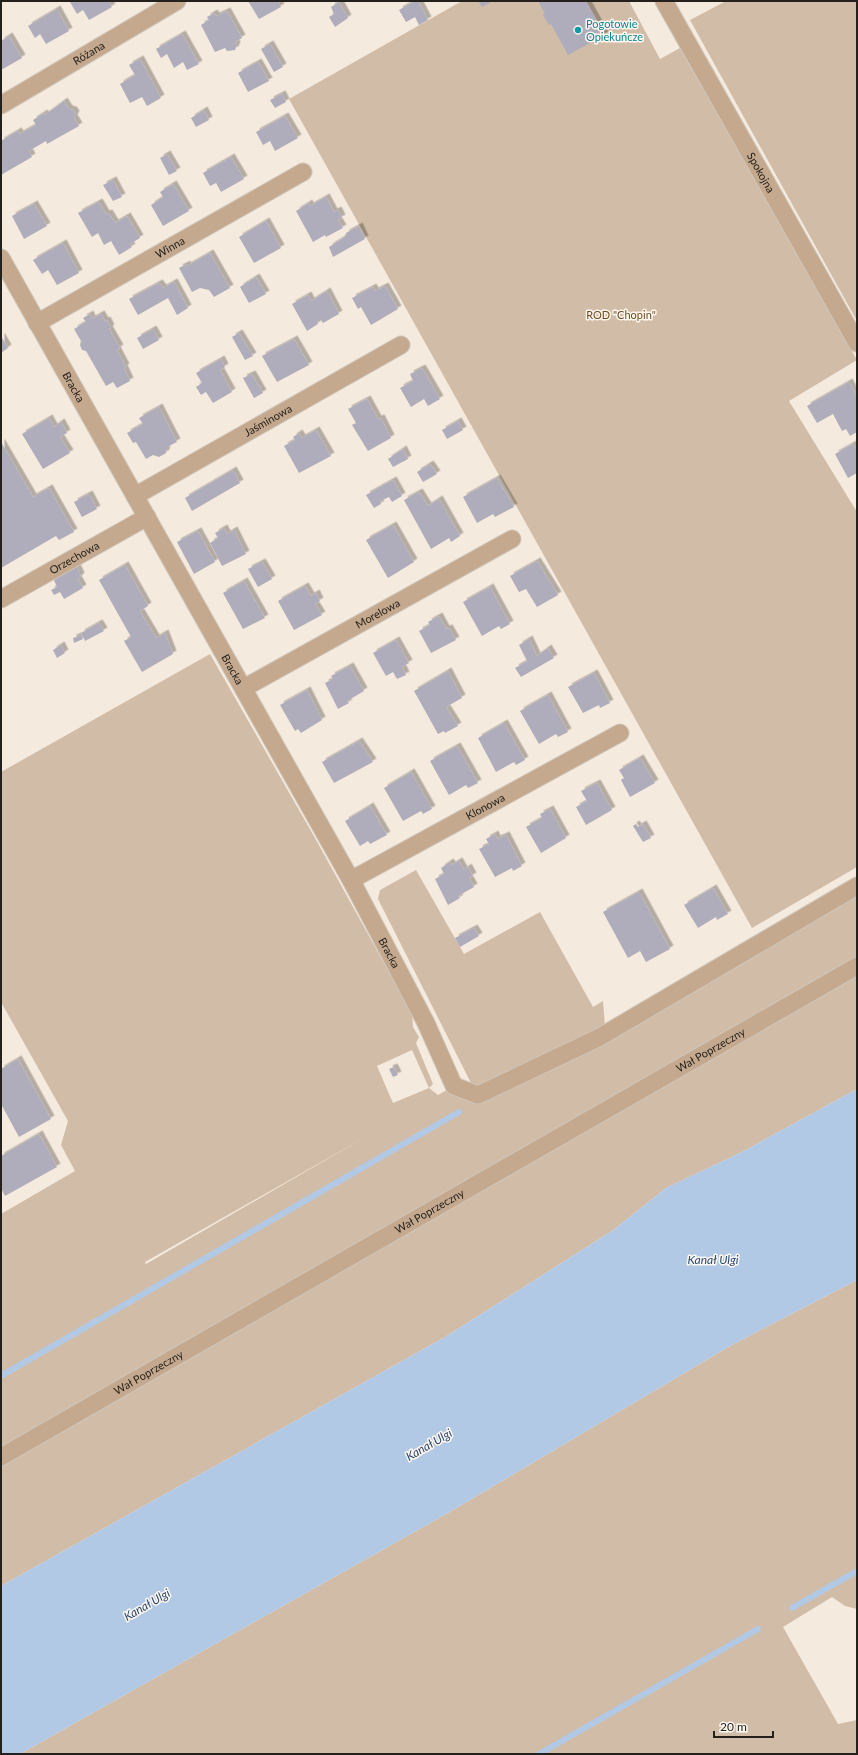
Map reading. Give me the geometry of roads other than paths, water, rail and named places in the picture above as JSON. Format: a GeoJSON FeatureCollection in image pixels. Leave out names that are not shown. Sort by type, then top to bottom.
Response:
{"type":"FeatureCollection","features":[{"type":"Feature","properties":{"kind":"street","name":"Różana"},"geometry":{"type":"LineString","coordinates":[[1,105],[177,1]]}},
{"type":"Feature","properties":{"kind":"street","name":"Spokojna"},"geometry":{"type":"LineString","coordinates":[[664,1],[857,343]]}},
{"type":"Feature","properties":{"kind":"street","name":"Winna"},"geometry":{"type":"LineString","coordinates":[[37,323],[303,172]]}},
{"type":"Feature","properties":{"kind":"street","name":"Bracka"},"geometry":{"type":"LineString","coordinates":[[1,258],[351,880],[426,1023],[454,1086],[478,1095],[600,1037],[857,886]]}},
{"type":"Feature","properties":{"kind":"street","name":"Jaśminowa"},"geometry":{"type":"LineString","coordinates":[[135,496],[401,345]]}},
{"type":"Feature","properties":{"kind":"street","name":"Orzechowa"},"geometry":{"type":"LineString","coordinates":[[1,600],[147,516]]}},
{"type":"Feature","properties":{"kind":"street","name":"Morelowa"},"geometry":{"type":"LineString","coordinates":[[244,688],[512,539]]}},
{"type":"Feature","properties":{"kind":"street","name":"Klonowa"},"geometry":{"type":"LineString","coordinates":[[351,880],[620,733]]}},
{"type":"Feature","properties":{"kind":"street","name":"Wał Poprzeczny"},"geometry":{"type":"LineString","coordinates":[[1,1457],[857,966]]}},
{"type":"Feature","properties":{"kind":"water","name":"Kanał Ulgi"},"geometry":{"type":"Polygon","coordinates":[[[857,1089],[857,1280],[730,1346],[448,1513],[20,1754],[1,1754],[1,1586],[445,1337],[612,1231],[666,1188],[742,1152],[857,1089]]]}},
{"type":"Feature","properties":{"kind":"waterway"},"geometry":{"type":"LineString","coordinates":[[1,1376],[459,1112]]}},
{"type":"Feature","properties":{"kind":"waterway"},"geometry":{"type":"LineString","coordinates":[[792,1608],[857,1571]]}},
{"type":"Feature","properties":{"kind":"waterway"},"geometry":{"type":"LineString","coordinates":[[539,1754],[758,1629]]}},
{"type":"Feature","properties":{"kind":"place","name":"Pogotowie Opiekuńcze"},"geometry":{"type":"Point","coordinates":[578,30]}},
{"type":"Feature","properties":{"kind":"park label","name":"ROD \"Chopin\""},"geometry":{"type":"Point","coordinates":[621,315]}}]}
